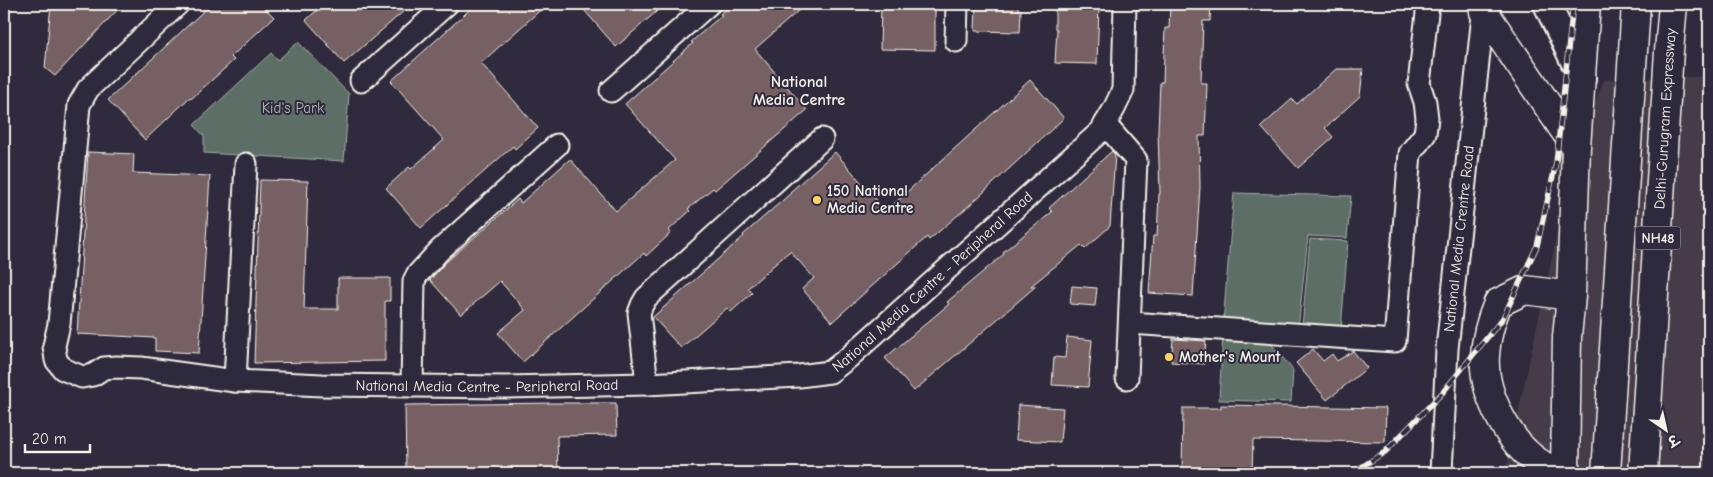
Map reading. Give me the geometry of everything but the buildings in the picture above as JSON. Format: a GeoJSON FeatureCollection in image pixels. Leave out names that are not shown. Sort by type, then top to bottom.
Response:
{"type":"FeatureCollection","features":[{"type":"Feature","properties":{"kind":"main road"},"geometry":{"type":"LineString","coordinates":[[1571,296],[1525,290],[1498,303],[1489,324],[1485,356],[1486,382],[1497,410],[1513,438],[1526,452],[1544,466],[1564,473],[1567,337],[1571,296],[1576,146],[1586,4]]}},
{"type":"Feature","properties":{"kind":"main road"},"geometry":{"type":"LineString","coordinates":[[1606,473],[1636,4]]}},
{"type":"Feature","properties":{"kind":"main road","name":"Delhi-Gurugram Expressway"},"geometry":{"type":"LineString","coordinates":[[1643,473],[1673,4]]}},
{"type":"Feature","properties":{"kind":"main road"},"geometry":{"type":"LineString","coordinates":[[1484,8],[1576,146]]}},
{"type":"Feature","properties":{"kind":"street","name":"National Media Centre - Peripheral Road"},"geometry":{"type":"LineString","coordinates":[[178,4],[88,89],[79,106],[59,324],[54,346],[56,360],[63,369],[82,377],[93,375],[104,368],[116,367],[141,368],[235,381],[322,385],[506,387],[647,384],[799,376],[830,372],[848,358],[1101,130],[1123,90],[1125,4]]}},
{"type":"Feature","properties":{"kind":"street"},"geometry":{"type":"LineString","coordinates":[[361,81],[447,4]]}},
{"type":"Feature","properties":{"kind":"street"},"geometry":{"type":"LineString","coordinates":[[611,91],[709,4]]}},
{"type":"Feature","properties":{"kind":"street"},"geometry":{"type":"LineString","coordinates":[[956,40],[957,4]]}},
{"type":"Feature","properties":{"kind":"street"},"geometry":{"type":"LineString","coordinates":[[1130,323],[1395,341],[1410,153],[1425,134],[1427,118],[1425,102],[1419,84],[1428,4]]}},
{"type":"Feature","properties":{"kind":"street"},"geometry":{"type":"LineString","coordinates":[[1547,4],[1582,78]]}},
{"type":"Feature","properties":{"kind":"street","name":"National Media Crentre Road"},"geometry":{"type":"LineString","coordinates":[[1441,473],[1447,349],[1484,8]]}},
{"type":"Feature","properties":{"kind":"street"},"geometry":{"type":"LineString","coordinates":[[1105,124],[1136,160],[1127,378]]}},
{"type":"Feature","properties":{"kind":"street"},"geometry":{"type":"LineString","coordinates":[[647,384],[639,314],[646,298],[822,139]]}},
{"type":"Feature","properties":{"kind":"street"},"geometry":{"type":"LineString","coordinates":[[412,386],[414,281],[417,275],[440,250],[557,145]]}},
{"type":"Feature","properties":{"kind":"street"},"geometry":{"type":"LineString","coordinates":[[235,381],[246,164]]}},
{"type":"Feature","properties":{"kind":"shaded area"},"geometry":{"type":"Polygon","coordinates":[[[1709,76],[1709,473],[1505,473],[1576,147],[1604,80],[1709,76]]]}},
{"type":"Feature","properties":{"kind":"green space","name":"Kid's Park"},"geometry":{"type":"Polygon","coordinates":[[[298,42],[349,94],[344,161],[204,153],[204,136],[194,125],[271,53],[278,60],[298,42]]]}},
{"type":"Feature","properties":{"kind":"green space"},"geometry":{"type":"Polygon","coordinates":[[[1234,193],[1351,196],[1347,238],[1308,236],[1298,329],[1223,323],[1234,193]]]}},
{"type":"Feature","properties":{"kind":"green space"},"geometry":{"type":"Polygon","coordinates":[[[1310,239],[1348,241],[1341,330],[1302,327],[1310,239]]]}},
{"type":"Feature","properties":{"kind":"green space"},"geometry":{"type":"Polygon","coordinates":[[[1223,335],[1267,339],[1293,370],[1291,402],[1219,400],[1223,335]]]}},
{"type":"Feature","properties":{"kind":"railway"},"geometry":{"type":"LineString","coordinates":[[1352,473],[1385,452],[1443,392],[1503,318],[1537,246],[1556,163],[1573,4]]}},
{"type":"Feature","properties":{"kind":"place","name":"150 National Media Centre"},"geometry":{"type":"Point","coordinates":[817,200]}},
{"type":"Feature","properties":{"kind":"place","name":"Mother's Mount"},"geometry":{"type":"Point","coordinates":[1169,357]}},
{"type":"Feature","properties":{"kind":"district","name":"National Media Centre"},"geometry":{"type":"Point","coordinates":[799,91]}}]}
